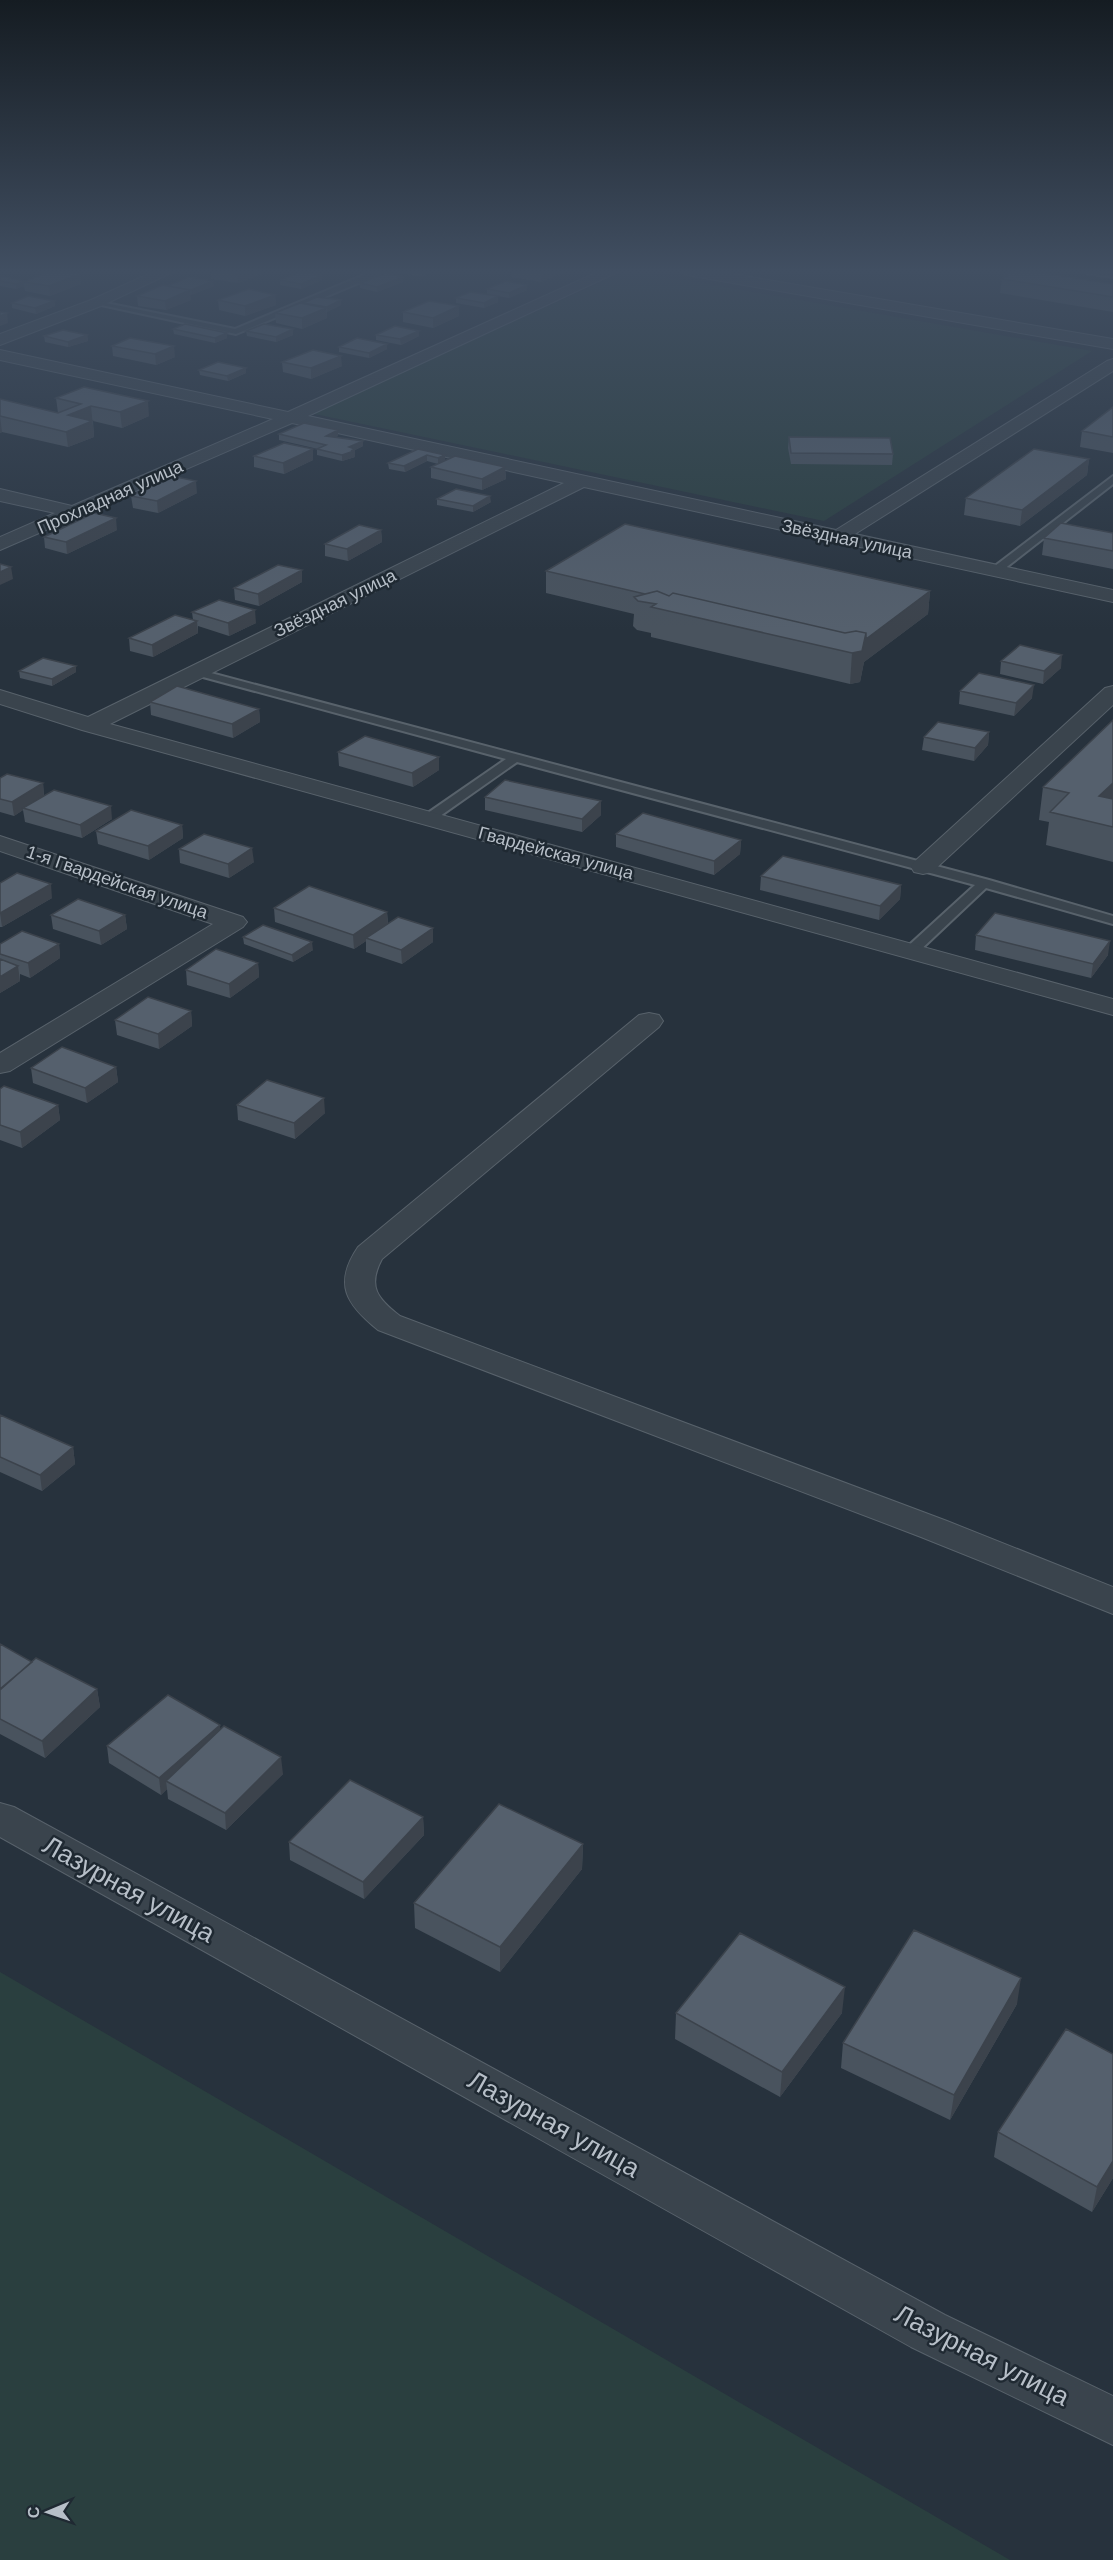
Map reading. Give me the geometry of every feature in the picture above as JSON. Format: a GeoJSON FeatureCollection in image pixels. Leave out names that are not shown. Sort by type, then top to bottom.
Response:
{"type":"FeatureCollection","features":[{"type":"Feature","properties":{"kind":"street","name":"Звёздная улица"},"geometry":{"type":"LineString","coordinates":[[161,390],[1113,596]]}},
{"type":"Feature","properties":{"kind":"street","name":"Прохладная улица"},"geometry":{"type":"LineString","coordinates":[[0,544],[350,390]]}},
{"type":"Feature","properties":{"kind":"street"},"geometry":{"type":"LineString","coordinates":[[838,537],[1071,390]]}},
{"type":"Feature","properties":{"kind":"street","name":"Звёздная улица"},"geometry":{"type":"LineString","coordinates":[[90,724],[580,482]]}},
{"type":"Feature","properties":{"kind":"street"},"geometry":{"type":"LineString","coordinates":[[0,495],[74,512]]}},
{"type":"Feature","properties":{"kind":"street"},"geometry":{"type":"LineString","coordinates":[[923,867],[1113,693]]}},
{"type":"Feature","properties":{"kind":"street","name":"Гвардейская улица"},"geometry":{"type":"LineString","coordinates":[[0,697],[90,724],[1113,1007]]}},
{"type":"Feature","properties":{"kind":"street","name":"1-я Гвардейская улица"},"geometry":{"type":"LineString","coordinates":[[0,843],[234,922],[0,1065]]}},
{"type":"Feature","properties":{"kind":"street"},"geometry":{"type":"LineString","coordinates":[[650,1021],[369,1254],[359,1270],[359,1286],[367,1306],[388,1323],[934,1528],[1113,1601]]}},
{"type":"Feature","properties":{"kind":"street","name":"Лазурная улица"},"geometry":{"type":"LineString","coordinates":[[0,1818],[928,2331],[1113,2421]]}},
{"type":"Feature","properties":{"kind":"lane"},"geometry":{"type":"LineString","coordinates":[[995,571],[1113,479]]}},
{"type":"Feature","properties":{"kind":"lane"},"geometry":{"type":"LineString","coordinates":[[196,672],[984,883],[1113,920]]}},
{"type":"Feature","properties":{"kind":"lane"},"geometry":{"type":"LineString","coordinates":[[429,818],[515,758]]}},
{"type":"Feature","properties":{"kind":"lane"},"geometry":{"type":"LineString","coordinates":[[911,951],[984,883]]}},
{"type":"Feature","properties":{"kind":"green space"},"geometry":{"type":"Polygon","coordinates":[[[360,390],[1030,390],[824,521],[310,413],[360,390]]]}},
{"type":"Feature","properties":{"kind":"green space"},"geometry":{"type":"Polygon","coordinates":[[[0,1972],[1010,2560],[0,2560],[0,1972]]]}},
{"type":"Feature","properties":{"kind":"building"},"geometry":{"type":"Polygon","coordinates":[[[75,390],[100,390],[148,401],[120,412],[91,406],[68,415],[92,421],[66,432],[0,416],[0,399],[58,413],[81,404],[56,398],[75,390]]]}},
{"type":"Feature","properties":{"kind":"building"},"geometry":{"type":"Polygon","coordinates":[[[1113,407],[1113,437],[1082,431],[1113,407]]]}},
{"type":"Feature","properties":{"kind":"building"},"geometry":{"type":"Polygon","coordinates":[[[304,423],[338,430],[326,436],[363,441],[349,447],[355,449],[351,451],[354,451],[342,455],[317,449],[326,445],[279,434],[304,423]]]}},
{"type":"Feature","properties":{"kind":"building"},"geometry":{"type":"Polygon","coordinates":[[[789,437],[890,438],[893,454],[791,453],[789,437]]]}},
{"type":"Feature","properties":{"kind":"building"},"geometry":{"type":"Polygon","coordinates":[[[284,443],[313,449],[283,463],[254,456],[284,443]]]}},
{"type":"Feature","properties":{"kind":"building"},"geometry":{"type":"Polygon","coordinates":[[[418,449],[445,455],[438,458],[427,455],[404,466],[388,463],[418,449]]]}},
{"type":"Feature","properties":{"kind":"building"},"geometry":{"type":"Polygon","coordinates":[[[1034,449],[1089,459],[1022,510],[966,498],[1034,449]]]}},
{"type":"Feature","properties":{"kind":"building"},"geometry":{"type":"Polygon","coordinates":[[[455,456],[505,467],[482,479],[431,467],[455,456]]]}},
{"type":"Feature","properties":{"kind":"building"},"geometry":{"type":"Polygon","coordinates":[[[171,476],[196,481],[157,501],[131,496],[171,476]]]}},
{"type":"Feature","properties":{"kind":"building"},"geometry":{"type":"Polygon","coordinates":[[[456,489],[490,496],[473,506],[437,499],[456,489]]]}},
{"type":"Feature","properties":{"kind":"building"},"geometry":{"type":"Polygon","coordinates":[[[94,513],[116,518],[66,542],[44,537],[94,513]]]}},
{"type":"Feature","properties":{"kind":"building"},"geometry":{"type":"Polygon","coordinates":[[[1061,523],[1113,533],[1113,551],[1044,538],[1061,523]]]}},
{"type":"Feature","properties":{"kind":"building"},"geometry":{"type":"Polygon","coordinates":[[[625,524],[930,591],[866,639],[866,633],[856,631],[845,633],[673,593],[669,596],[657,591],[645,594],[546,571],[625,524]]]}},
{"type":"Feature","properties":{"kind":"building"},"geometry":{"type":"Polygon","coordinates":[[[359,525],[381,530],[347,549],[325,544],[359,525]]]}},
{"type":"Feature","properties":{"kind":"building"},"geometry":{"type":"Polygon","coordinates":[[[0,564],[11,567],[0,572],[0,564]]]}},
{"type":"Feature","properties":{"kind":"building"},"geometry":{"type":"Polygon","coordinates":[[[278,565],[302,570],[258,594],[234,588],[278,565]]]}},
{"type":"Feature","properties":{"kind":"building"},"geometry":{"type":"Polygon","coordinates":[[[657,591],[669,596],[673,593],[845,633],[856,631],[866,633],[862,651],[852,653],[651,607],[656,604],[638,601],[634,597],[657,591]]]}},
{"type":"Feature","properties":{"kind":"building"},"geometry":{"type":"Polygon","coordinates":[[[219,600],[255,610],[228,623],[192,612],[219,600]]]}},
{"type":"Feature","properties":{"kind":"building"},"geometry":{"type":"Polygon","coordinates":[[[175,615],[197,621],[152,645],[129,638],[175,615]]]}},
{"type":"Feature","properties":{"kind":"building"},"geometry":{"type":"Polygon","coordinates":[[[1020,645],[1062,655],[1044,671],[1001,661],[1020,645]]]}},
{"type":"Feature","properties":{"kind":"building"},"geometry":{"type":"Polygon","coordinates":[[[43,658],[76,666],[52,679],[19,671],[43,658]]]}},
{"type":"Feature","properties":{"kind":"building"},"geometry":{"type":"Polygon","coordinates":[[[979,673],[1034,685],[1016,703],[960,691],[979,673]]]}},
{"type":"Feature","properties":{"kind":"building"},"geometry":{"type":"Polygon","coordinates":[[[177,686],[259,709],[232,724],[150,702],[177,686]]]}},
{"type":"Feature","properties":{"kind":"building"},"geometry":{"type":"Polygon","coordinates":[[[1113,720],[1113,783],[1099,796],[1113,799],[1113,827],[1050,812],[1069,793],[1043,787],[1113,720]]]}},
{"type":"Feature","properties":{"kind":"building"},"geometry":{"type":"Polygon","coordinates":[[[938,722],[989,732],[975,748],[924,737],[938,722]]]}},
{"type":"Feature","properties":{"kind":"building"},"geometry":{"type":"Polygon","coordinates":[[[365,736],[439,757],[412,773],[338,752],[365,736]]]}},
{"type":"Feature","properties":{"kind":"building"},"geometry":{"type":"Polygon","coordinates":[[[7,774],[43,783],[12,802],[0,799],[0,778],[7,774]]]}},
{"type":"Feature","properties":{"kind":"building"},"geometry":{"type":"Polygon","coordinates":[[[505,780],[601,801],[582,819],[485,797],[505,780]]]}},
{"type":"Feature","properties":{"kind":"building"},"geometry":{"type":"Polygon","coordinates":[[[54,790],[111,806],[80,825],[23,808],[54,790]]]}},
{"type":"Feature","properties":{"kind":"building"},"geometry":{"type":"Polygon","coordinates":[[[131,810],[182,825],[148,846],[96,831],[131,810]]]}},
{"type":"Feature","properties":{"kind":"building"},"geometry":{"type":"Polygon","coordinates":[[[643,813],[741,840],[714,861],[616,834],[643,813]]]}},
{"type":"Feature","properties":{"kind":"building"},"geometry":{"type":"Polygon","coordinates":[[[204,834],[252,848],[228,864],[179,849],[204,834]]]}},
{"type":"Feature","properties":{"kind":"building"},"geometry":{"type":"Polygon","coordinates":[[[783,856],[901,885],[880,906],[761,876],[783,856]]]}},
{"type":"Feature","properties":{"kind":"building"},"geometry":{"type":"Polygon","coordinates":[[[17,873],[51,884],[0,913],[0,883],[17,873]]]}},
{"type":"Feature","properties":{"kind":"building"},"geometry":{"type":"Polygon","coordinates":[[[309,886],[387,912],[353,935],[274,908],[309,886]]]}},
{"type":"Feature","properties":{"kind":"building"},"geometry":{"type":"Polygon","coordinates":[[[78,899],[125,915],[99,931],[51,915],[78,899]]]}},
{"type":"Feature","properties":{"kind":"building"},"geometry":{"type":"Polygon","coordinates":[[[995,913],[1110,941],[1093,964],[976,935],[995,913]]]}},
{"type":"Feature","properties":{"kind":"building"},"geometry":{"type":"Polygon","coordinates":[[[398,917],[433,928],[401,950],[366,938],[398,917]]]}},
{"type":"Feature","properties":{"kind":"building"},"geometry":{"type":"Polygon","coordinates":[[[263,925],[312,942],[292,955],[243,937],[263,925]]]}},
{"type":"Feature","properties":{"kind":"building"},"geometry":{"type":"Polygon","coordinates":[[[22,931],[59,944],[28,963],[0,954],[0,944],[22,931]]]}},
{"type":"Feature","properties":{"kind":"building"},"geometry":{"type":"Polygon","coordinates":[[[216,949],[258,963],[229,984],[186,970],[216,949]]]}},
{"type":"Feature","properties":{"kind":"building"},"geometry":{"type":"Polygon","coordinates":[[[0,959],[18,966],[0,977],[0,959]]]}},
{"type":"Feature","properties":{"kind":"building"},"geometry":{"type":"Polygon","coordinates":[[[148,997],[191,1011],[158,1034],[115,1020],[148,997]]]}},
{"type":"Feature","properties":{"kind":"building"},"geometry":{"type":"Polygon","coordinates":[[[62,1047],[116,1067],[85,1088],[31,1068],[62,1047]]]}},
{"type":"Feature","properties":{"kind":"building"},"geometry":{"type":"Polygon","coordinates":[[[267,1080],[324,1098],[294,1123],[237,1105],[267,1080]]]}},
{"type":"Feature","properties":{"kind":"building"},"geometry":{"type":"Polygon","coordinates":[[[4,1086],[58,1105],[20,1132],[0,1125],[0,1089],[4,1086]]]}},
{"type":"Feature","properties":{"kind":"building"},"geometry":{"type":"Polygon","coordinates":[[[0,1415],[73,1447],[40,1475],[0,1457],[0,1415]]]}},
{"type":"Feature","properties":{"kind":"building"},"geometry":{"type":"Polygon","coordinates":[[[0,1644],[32,1662],[0,1689],[0,1644]]]}},
{"type":"Feature","properties":{"kind":"building"},"geometry":{"type":"Polygon","coordinates":[[[36,1658],[97,1689],[42,1741],[0,1719],[0,1690],[36,1658]]]}},
{"type":"Feature","properties":{"kind":"building"},"geometry":{"type":"Polygon","coordinates":[[[168,1695],[220,1725],[159,1778],[107,1746],[168,1695]]]}},
{"type":"Feature","properties":{"kind":"building"},"geometry":{"type":"Polygon","coordinates":[[[224,1726],[281,1757],[225,1813],[166,1781],[224,1726]]]}},
{"type":"Feature","properties":{"kind":"building"},"geometry":{"type":"Polygon","coordinates":[[[350,1780],[423,1817],[363,1882],[289,1842],[350,1780]]]}},
{"type":"Feature","properties":{"kind":"building"},"geometry":{"type":"Polygon","coordinates":[[[499,1804],[583,1844],[500,1947],[414,1903],[499,1804]]]}},
{"type":"Feature","properties":{"kind":"building"},"geometry":{"type":"Polygon","coordinates":[[[914,1930],[1021,1978],[954,2095],[843,2043],[914,1930]]]}},
{"type":"Feature","properties":{"kind":"building"},"geometry":{"type":"Polygon","coordinates":[[[740,1933],[845,1987],[782,2072],[676,2013],[740,1933]]]}},
{"type":"Feature","properties":{"kind":"building"},"geometry":{"type":"Polygon","coordinates":[[[1066,2029],[1113,2054],[1113,2161],[1097,2187],[998,2132],[1066,2029]]]}}]}
